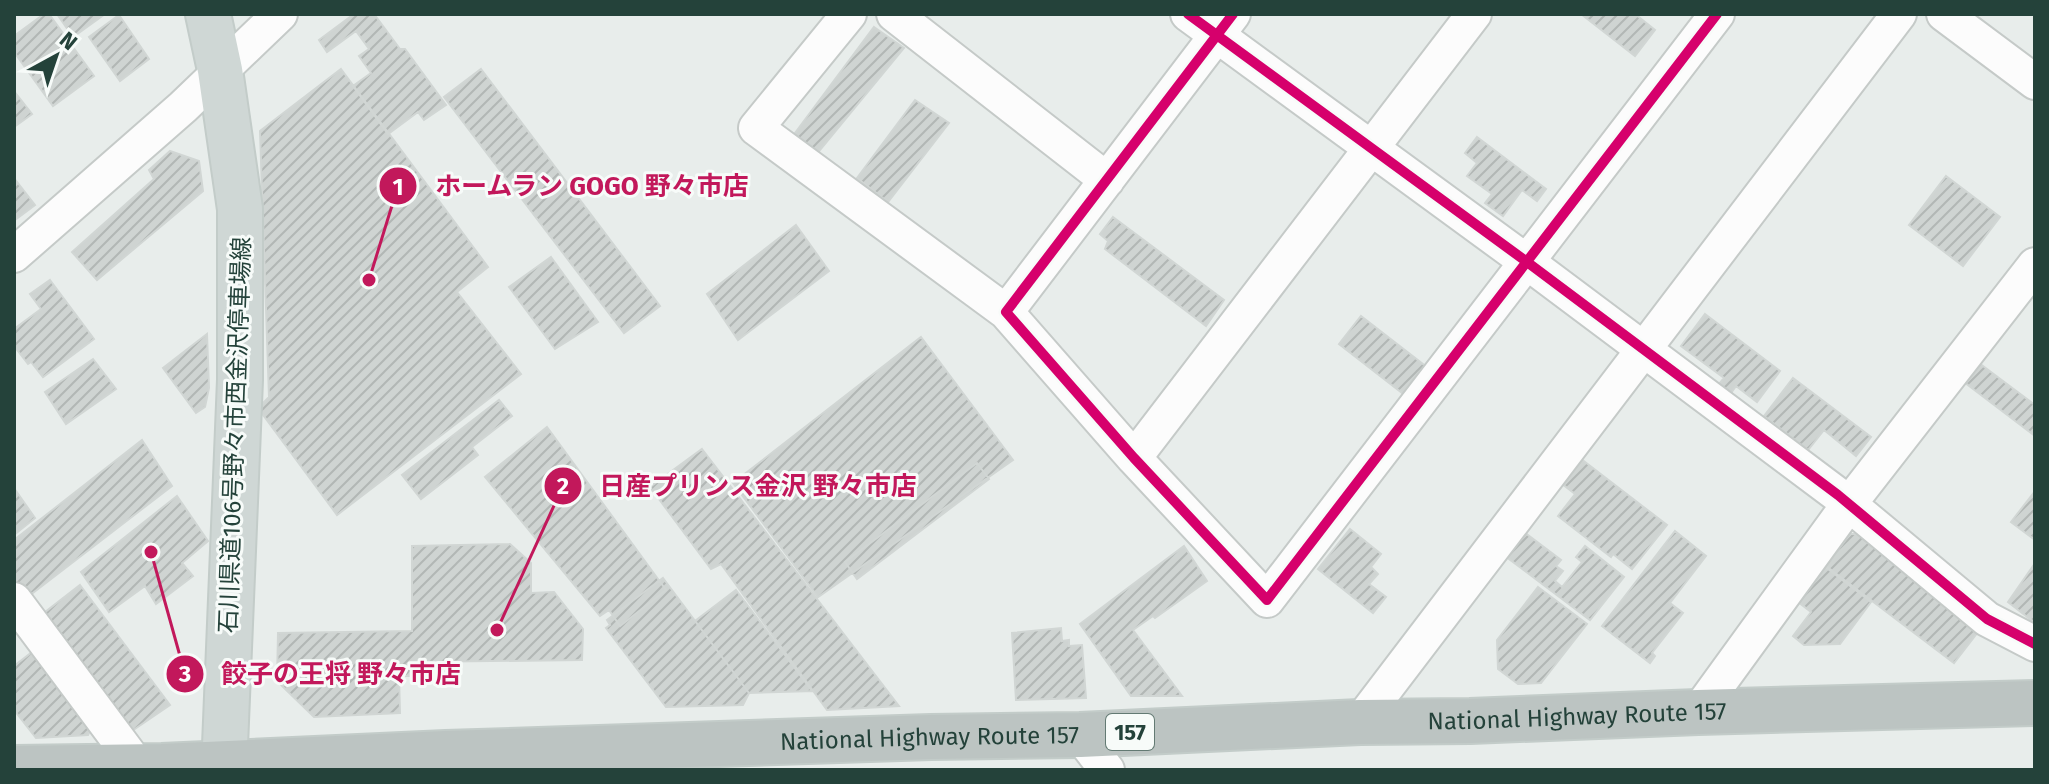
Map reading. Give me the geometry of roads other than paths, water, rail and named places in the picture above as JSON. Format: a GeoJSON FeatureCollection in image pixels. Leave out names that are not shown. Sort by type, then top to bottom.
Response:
{"type":"FeatureCollection","features":[{"type":"Feature","properties":{"kind":"highway","name":"National Highway Route 157"},"geometry":{"type":"LineString","coordinates":[[14,768],[137,765],[225,767],[446,753],[706,758],[1080,735],[1360,722],[1517,720],[2035,703]]}},
{"type":"Feature","properties":{"kind":"main road","name":"石川県道106号野々市西金沢停車場線"},"geometry":{"type":"LineString","coordinates":[[208,14],[220,70],[240,209],[240,380],[225,767]]}},
{"type":"Feature","properties":{"kind":"street"},"geometry":{"type":"LineString","coordinates":[[14,255],[183,107],[280,14]]}},
{"type":"Feature","properties":{"kind":"street"},"geometry":{"type":"LineString","coordinates":[[849,14],[756,128],[1006,312],[1134,458],[1267,600],[1717,14]]}},
{"type":"Feature","properties":{"kind":"street"},"geometry":{"type":"LineString","coordinates":[[894,14],[1107,180]]}},
{"type":"Feature","properties":{"kind":"street"},"geometry":{"type":"LineString","coordinates":[[1188,14],[1224,25],[1371,148],[1849,504],[1987,619],[2035,644]]}},
{"type":"Feature","properties":{"kind":"street"},"geometry":{"type":"LineString","coordinates":[[1134,458],[1474,14]]}},
{"type":"Feature","properties":{"kind":"street"},"geometry":{"type":"LineString","coordinates":[[1360,722],[1899,14]]}},
{"type":"Feature","properties":{"kind":"street"},"geometry":{"type":"LineString","coordinates":[[1944,14],[2035,82]]}},
{"type":"Feature","properties":{"kind":"street"},"geometry":{"type":"LineString","coordinates":[[1006,312],[1224,25]]}},
{"type":"Feature","properties":{"kind":"street"},"geometry":{"type":"LineString","coordinates":[[1698,712],[1849,504],[2035,265]]}},
{"type":"Feature","properties":{"kind":"street"},"geometry":{"type":"LineString","coordinates":[[14,600],[137,765]]}},
{"type":"Feature","properties":{"kind":"street"},"geometry":{"type":"LineString","coordinates":[[1080,735],[1107,770]]}},
{"type":"Feature","properties":{"kind":"place","name":"ホームラン GOGO 野々市店"},"geometry":{"type":"Point","coordinates":[369,280]}},
{"type":"Feature","properties":{"kind":"place","name":"餃子の王将 野々市店"},"geometry":{"type":"Point","coordinates":[151,552]}},
{"type":"Feature","properties":{"kind":"place","name":"日産プリンス金沢 野々市店"},"geometry":{"type":"Point","coordinates":[497,630]}}]}
